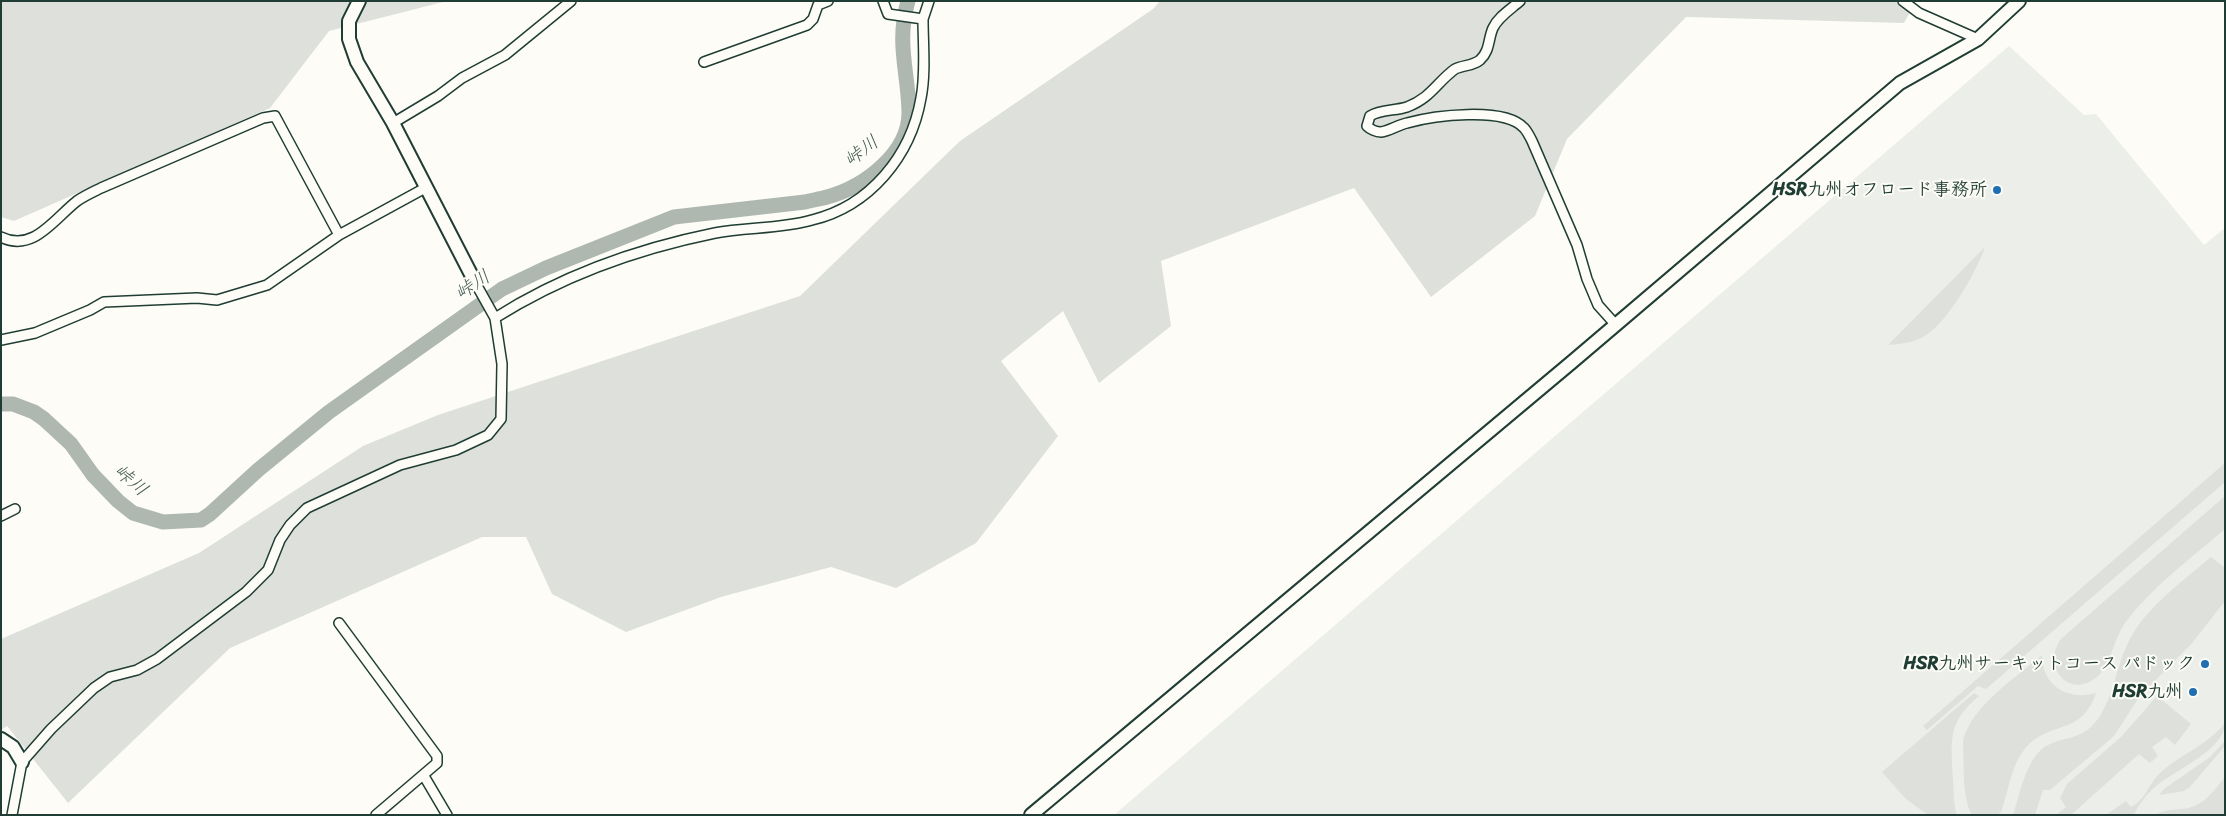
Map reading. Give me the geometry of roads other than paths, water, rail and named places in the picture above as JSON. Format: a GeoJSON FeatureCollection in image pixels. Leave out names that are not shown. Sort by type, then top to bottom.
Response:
{"type":"FeatureCollection","features":[{"type":"Feature","properties":{"kind":"street"},"geometry":{"type":"LineString","coordinates":[[12,815],[22,762],[51,729],[94,688],[110,678],[137,670],[157,659],[246,592],[268,570],[280,540],[290,525],[313,504],[400,464],[456,450],[488,435],[500,419],[503,380],[495,318],[393,123],[357,62],[348,40],[349,21],[359,1]]}},
{"type":"Feature","properties":{"kind":"street"},"geometry":{"type":"LineString","coordinates":[[393,123],[438,96],[462,78],[505,55],[571,1]]}},
{"type":"Feature","properties":{"kind":"street"},"geometry":{"type":"LineString","coordinates":[[704,62],[807,25],[813,19],[818,5],[828,1]]}},
{"type":"Feature","properties":{"kind":"street"},"geometry":{"type":"LineString","coordinates":[[883,1],[888,14],[923,19]]}},
{"type":"Feature","properties":{"kind":"street"},"geometry":{"type":"LineString","coordinates":[[495,318],[549,287],[589,269],[649,249],[714,233],[810,221],[835,214],[868,194],[893,165],[908,143],[916,120],[922,97],[923,19],[929,1]]}},
{"type":"Feature","properties":{"kind":"street"},"geometry":{"type":"LineString","coordinates":[[1520,1],[1493,28],[1486,54],[1478,62],[1456,69],[1430,95],[1408,106],[1390,111],[1378,111],[1370,116],[1367,126],[1370,130],[1380,132],[1406,123],[1430,118],[1477,114],[1511,120],[1524,127],[1532,141],[1577,245],[1587,279],[1598,305],[1615,324]]}},
{"type":"Feature","properties":{"kind":"street"},"geometry":{"type":"LineString","coordinates":[[1903,1],[1919,13],[1978,39]]}},
{"type":"Feature","properties":{"kind":"street"},"geometry":{"type":"LineString","coordinates":[[1031,815],[1900,82],[1978,39],[2018,1]]}},
{"type":"Feature","properties":{"kind":"street"},"geometry":{"type":"LineString","coordinates":[[1,237],[10,242],[20,242],[40,234],[77,201],[101,188],[263,118],[275,116],[339,235]]}},
{"type":"Feature","properties":{"kind":"street"},"geometry":{"type":"LineString","coordinates":[[1,340],[36,333],[104,302],[197,298],[217,300],[267,285],[339,235],[427,187]]}},
{"type":"Feature","properties":{"kind":"street"},"geometry":{"type":"LineString","coordinates":[[1,516],[15,509]]}},
{"type":"Feature","properties":{"kind":"street"},"geometry":{"type":"LineString","coordinates":[[339,624],[436,754],[437,763],[376,815]]}},
{"type":"Feature","properties":{"kind":"street"},"geometry":{"type":"LineString","coordinates":[[1,739],[13,747],[22,762]]}},
{"type":"Feature","properties":{"kind":"street"},"geometry":{"type":"LineString","coordinates":[[424,776],[447,815]]}},
{"type":"Feature","properties":{"kind":"waterway","name":"峠川"},"geometry":{"type":"LineString","coordinates":[[1,404],[13,404],[34,412],[44,419],[71,444],[93,475],[118,501],[133,513],[163,522],[201,520],[329,412],[502,289],[546,268],[674,217],[805,202],[841,192],[869,176],[893,154],[902,141],[907,126],[909,111],[903,30],[908,1]]}},
{"type":"Feature","properties":{"kind":"place","name":"HSR九州オフロード事務所"},"geometry":{"type":"Point","coordinates":[1997,190]}},
{"type":"Feature","properties":{"kind":"place","name":"HSR九州サーキットコース パドック"},"geometry":{"type":"Point","coordinates":[2205,664]}},
{"type":"Feature","properties":{"kind":"place","name":"HSR九州"},"geometry":{"type":"Point","coordinates":[2193,692]}}]}
